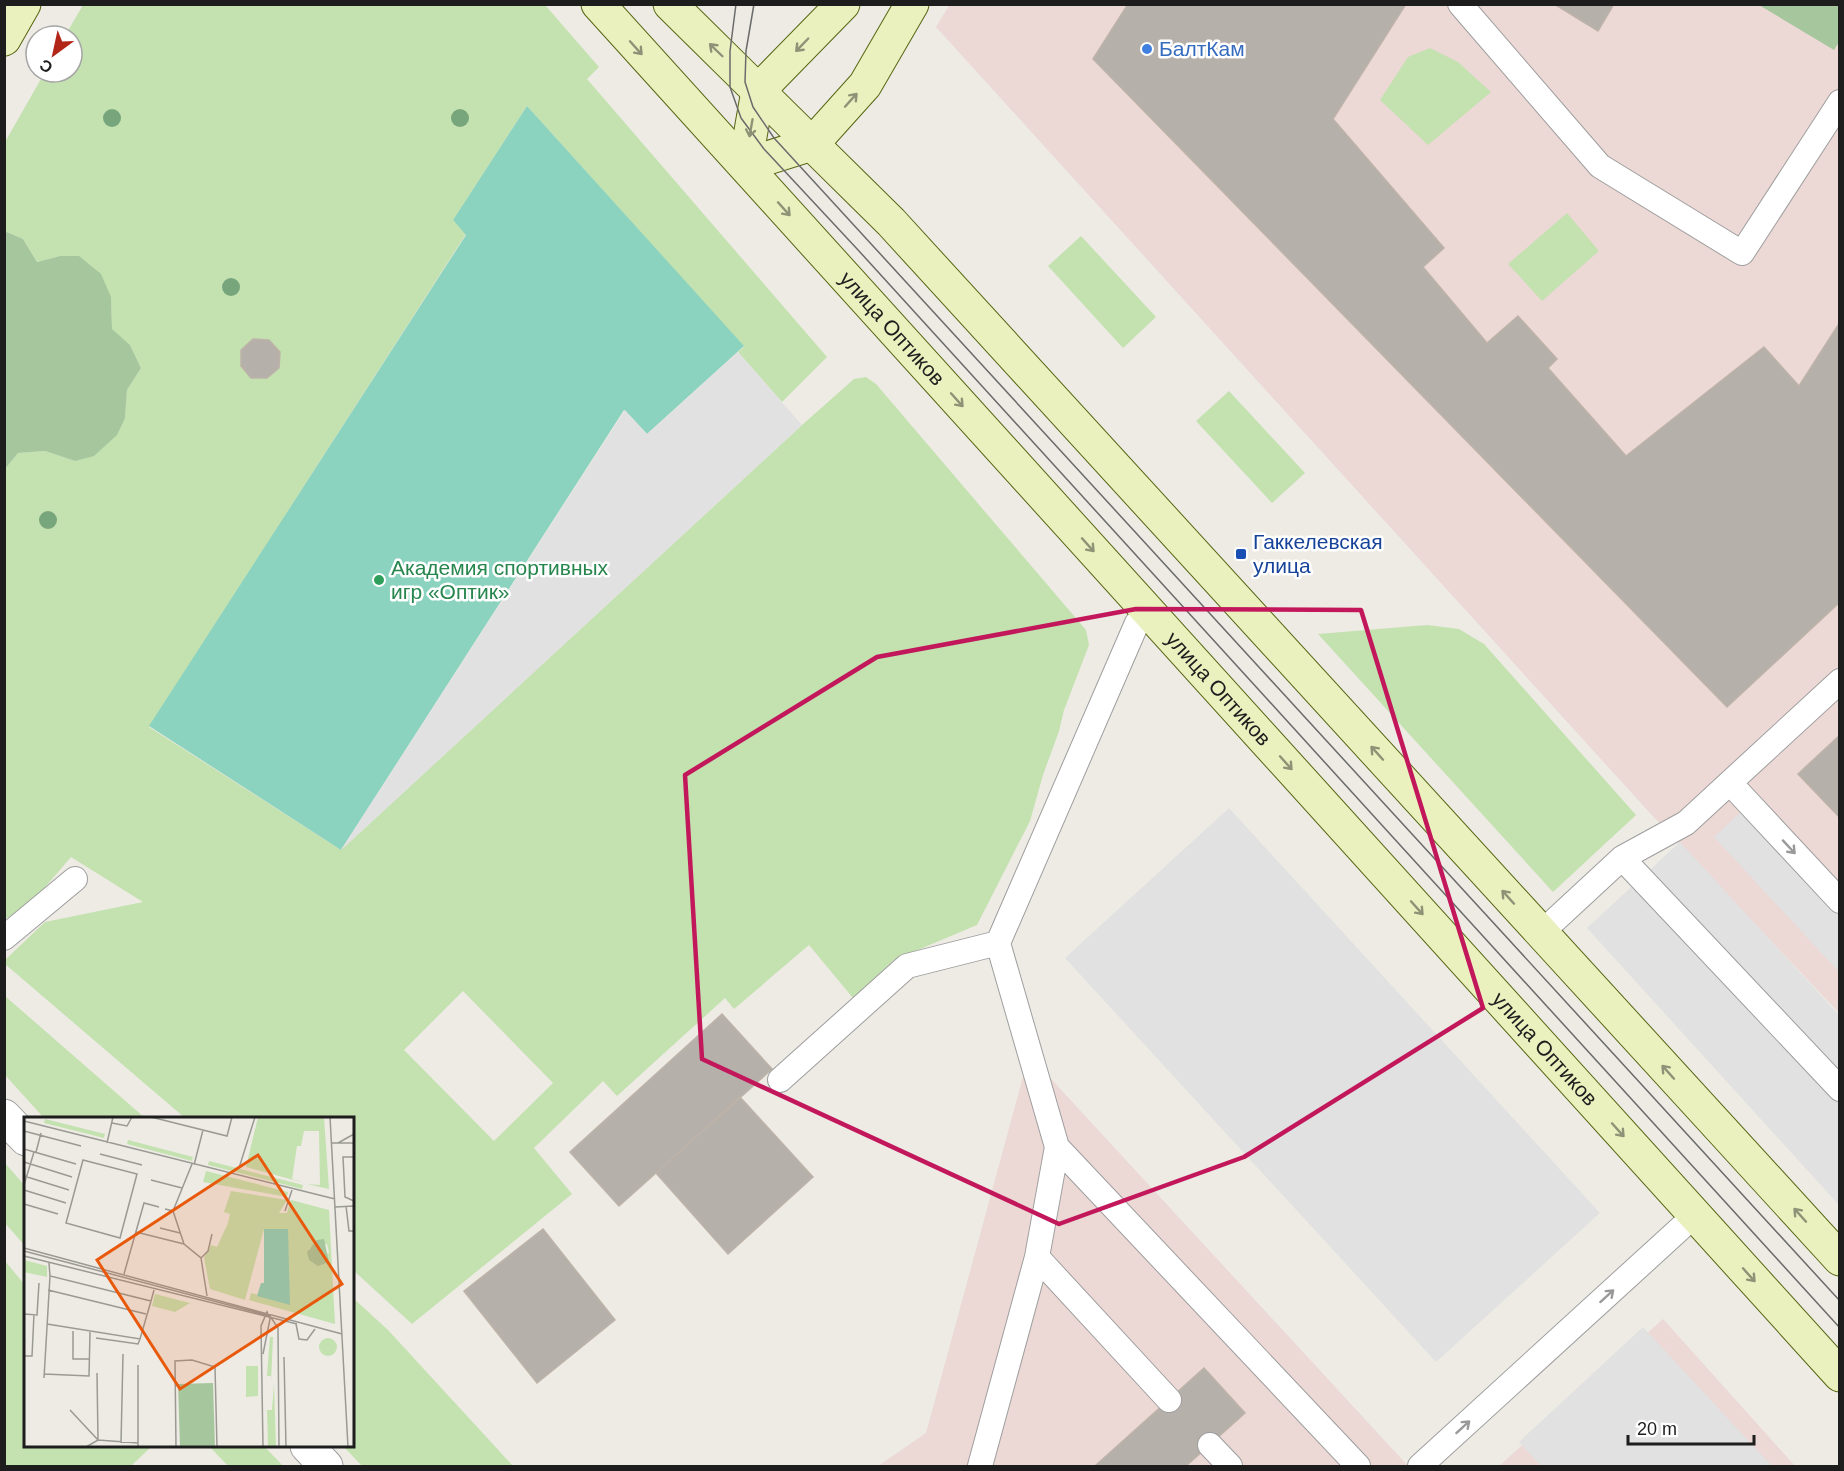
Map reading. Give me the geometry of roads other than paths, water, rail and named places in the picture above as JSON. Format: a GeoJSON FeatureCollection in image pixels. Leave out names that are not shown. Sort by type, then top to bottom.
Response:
{"type":"FeatureCollection","features":[{"type":"Feature","properties":{"kind":"main road"},"geometry":{"type":"LineString","coordinates":[[4,39],[24,4]]}},
{"type":"Feature","properties":{"kind":"main road","name":"улица Оптиков"},"geometry":{"type":"LineString","coordinates":[[598,4],[1839,1375]]}},
{"type":"Feature","properties":{"kind":"main road"},"geometry":{"type":"LineString","coordinates":[[670,4],[891,222],[1839,1258]]}},
{"type":"Feature","properties":{"kind":"main road"},"geometry":{"type":"LineString","coordinates":[[843,4],[758,91],[745,165],[812,144],[865,85],[912,4]]}},
{"type":"Feature","properties":{"kind":"street"},"geometry":{"type":"LineString","coordinates":[[4,1116],[24,1137]]}},
{"type":"Feature","properties":{"kind":"street"},"geometry":{"type":"LineString","coordinates":[[308,1447],[326,1467]]}},
{"type":"Feature","properties":{"kind":"lane"},"geometry":{"type":"LineString","coordinates":[[1460,4],[1600,166],[1742,253],[1839,102]]}},
{"type":"Feature","properties":{"kind":"lane"},"geometry":{"type":"LineString","coordinates":[[980,1467],[1037,1257],[1057,1147],[998,943],[1137,623],[1148,611]]}},
{"type":"Feature","properties":{"kind":"lane"},"geometry":{"type":"LineString","coordinates":[[1541,933],[1622,858],[1686,823],[1839,681]]}},
{"type":"Feature","properties":{"kind":"lane"},"geometry":{"type":"LineString","coordinates":[[1730,783],[1839,901]]}},
{"type":"Feature","properties":{"kind":"lane"},"geometry":{"type":"LineString","coordinates":[[1622,858],[1839,1089]]}},
{"type":"Feature","properties":{"kind":"lane"},"geometry":{"type":"LineString","coordinates":[[4,938],[75,879]]}},
{"type":"Feature","properties":{"kind":"lane"},"geometry":{"type":"LineString","coordinates":[[780,1080],[907,966],[998,943]]}},
{"type":"Feature","properties":{"kind":"lane"},"geometry":{"type":"LineString","coordinates":[[1057,1147],[1358,1467]]}},
{"type":"Feature","properties":{"kind":"lane"},"geometry":{"type":"LineString","coordinates":[[1420,1467],[1695,1215]]}},
{"type":"Feature","properties":{"kind":"lane"},"geometry":{"type":"LineString","coordinates":[[1037,1257],[1169,1400]]}},
{"type":"Feature","properties":{"kind":"lane"},"geometry":{"type":"LineString","coordinates":[[1210,1445],[1230,1467]]}},
{"type":"Feature","properties":{"kind":"tram line"},"geometry":{"type":"LineString","coordinates":[[736,4],[730,51],[730,87],[741,118],[764,149],[1840,1328]]}},
{"type":"Feature","properties":{"kind":"tram line"},"geometry":{"type":"LineString","coordinates":[[754,4],[746,51],[745,82],[753,107],[774,138],[1840,1301]]}},
{"type":"Feature","properties":{"kind":"place","name":"БалтКам"},"geometry":{"type":"Point","coordinates":[1147,49]}},
{"type":"Feature","properties":{"kind":"place","name":"Гаккелевская улица"},"geometry":{"type":"Point","coordinates":[1241,554]}},
{"type":"Feature","properties":{"kind":"place","name":"Академия спортивных игр «Оптик»"},"geometry":{"type":"Point","coordinates":[379,580]}}]}
